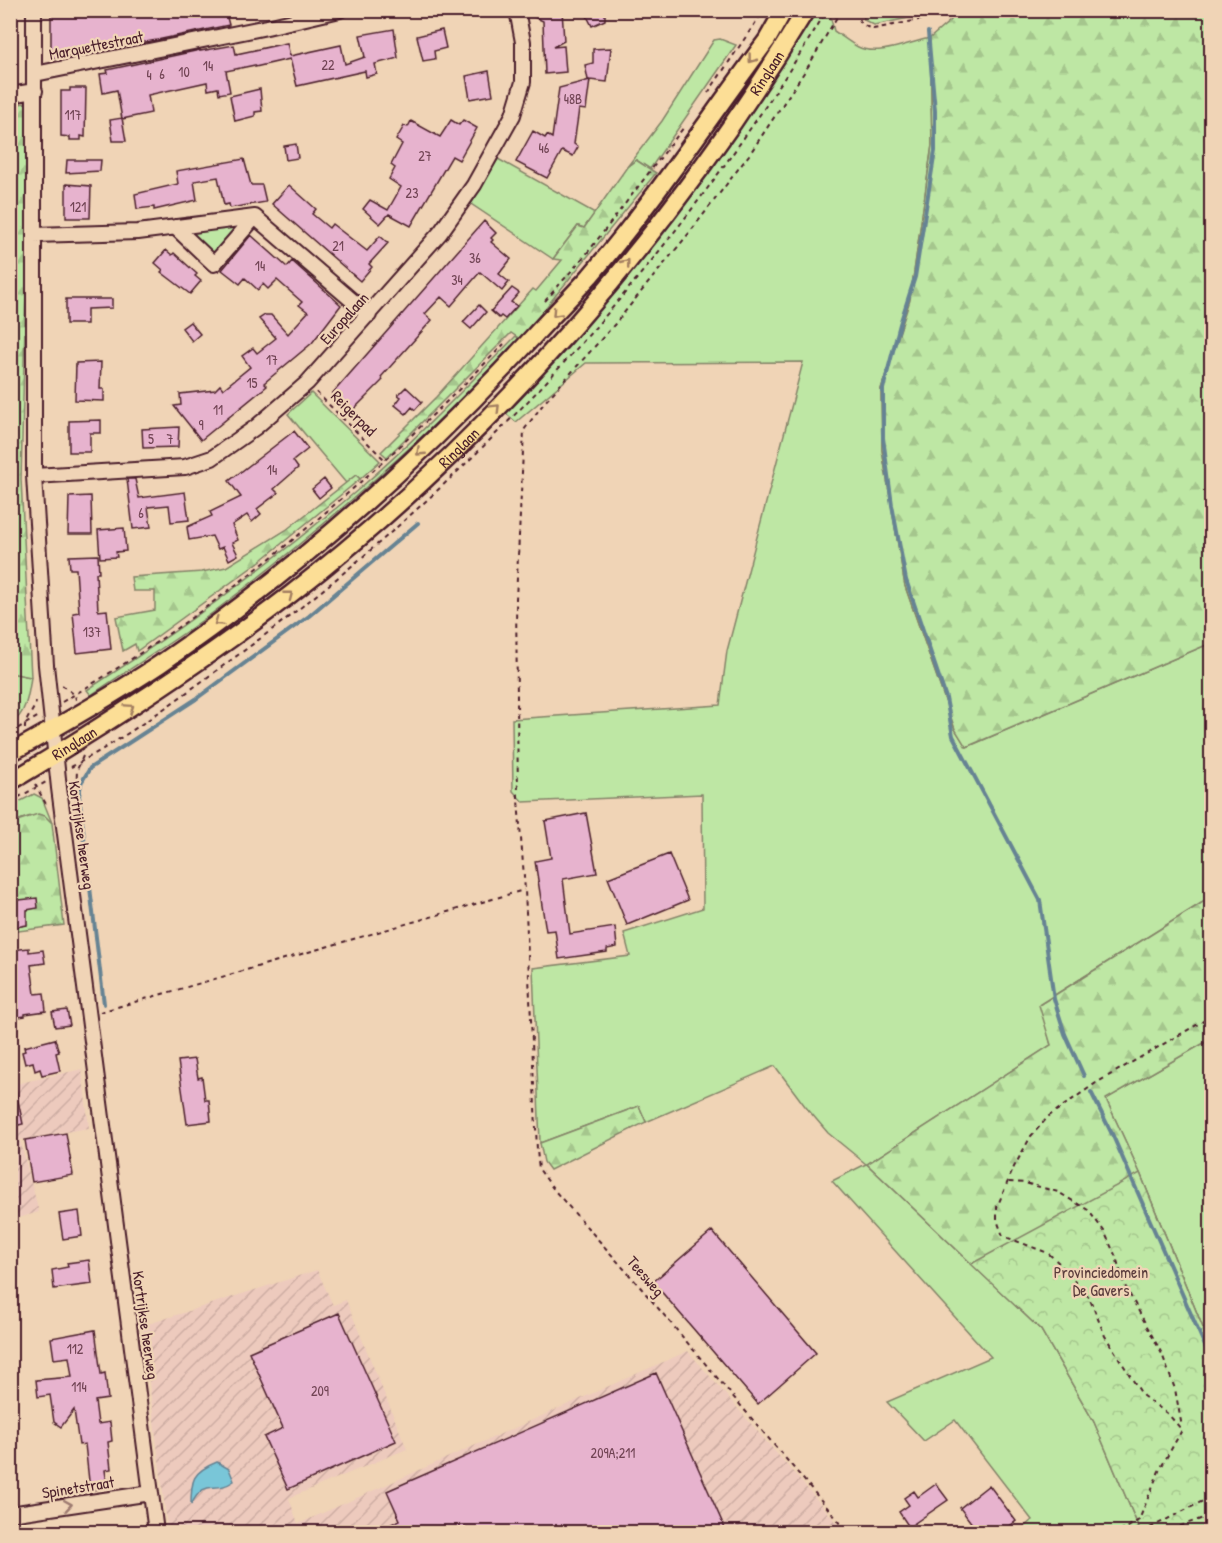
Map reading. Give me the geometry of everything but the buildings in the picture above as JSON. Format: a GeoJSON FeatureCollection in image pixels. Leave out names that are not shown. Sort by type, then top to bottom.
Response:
{"type":"FeatureCollection","features":[{"type":"Feature","properties":{"kind":"main road","name":"Ringlaan"},"geometry":{"type":"LineString","coordinates":[[10,753],[91,708],[227,616],[330,534],[477,398],[590,276],[646,206],[767,40],[784,10]]}},
{"type":"Feature","properties":{"kind":"main road","name":"Ringlaan"},"geometry":{"type":"LineString","coordinates":[[10,782],[102,727],[180,675],[291,593],[375,523],[444,460],[522,382],[592,305],[724,137],[806,10]]}},
{"type":"Feature","properties":{"kind":"street","name":"Kortrijkse heerweg"},"geometry":{"type":"LineString","coordinates":[[34,10],[34,476],[46,665],[156,1533]]}},
{"type":"Feature","properties":{"kind":"street","name":"Marquettestraat"},"geometry":{"type":"LineString","coordinates":[[35,74],[340,10]]}},
{"type":"Feature","properties":{"kind":"street","name":"Europalaan"},"geometry":{"type":"LineString","coordinates":[[34,476],[185,467],[212,458],[255,427],[307,383],[440,233],[474,185],[513,115],[523,82],[523,42],[517,10]]}},
{"type":"Feature","properties":{"kind":"street"},"geometry":{"type":"LineString","coordinates":[[10,95],[35,91]]}},
{"type":"Feature","properties":{"kind":"street"},"geometry":{"type":"LineString","coordinates":[[175,227],[214,264],[255,217]]}},
{"type":"Feature","properties":{"kind":"street"},"geometry":{"type":"LineString","coordinates":[[34,235],[138,232],[255,217],[369,315]]}},
{"type":"Feature","properties":{"kind":"street","name":"Spinetstraat"},"geometry":{"type":"LineString","coordinates":[[10,1514],[151,1493]]}},
{"type":"Feature","properties":{"kind":"path"},"geometry":{"type":"LineString","coordinates":[[706,97],[764,10]]}},
{"type":"Feature","properties":{"kind":"path"},"geometry":{"type":"LineString","coordinates":[[89,1016],[525,890],[518,800],[516,611],[524,430],[544,403],[614,325],[742,163],[809,65],[841,10]]}},
{"type":"Feature","properties":{"kind":"path"},"geometry":{"type":"LineString","coordinates":[[858,10],[860,22],[873,29],[924,19],[934,10]]}},
{"type":"Feature","properties":{"kind":"path"},"geometry":{"type":"LineString","coordinates":[[889,10],[900,14],[907,10]]}},
{"type":"Feature","properties":{"kind":"path"},"geometry":{"type":"LineString","coordinates":[[544,301],[588,252],[686,124]]}},
{"type":"Feature","properties":{"kind":"path"},"geometry":{"type":"LineString","coordinates":[[67,700],[132,659],[233,587],[329,510],[452,397],[507,341]]}},
{"type":"Feature","properties":{"kind":"path","name":"Reigerpad"},"geometry":{"type":"LineString","coordinates":[[307,383],[385,460]]}},
{"type":"Feature","properties":{"kind":"path"},"geometry":{"type":"LineString","coordinates":[[46,665],[55,672],[59,682],[75,695],[76,705]]}},
{"type":"Feature","properties":{"kind":"path"},"geometry":{"type":"LineString","coordinates":[[26,733],[24,724],[34,709],[36,699]]}},
{"type":"Feature","properties":{"kind":"path"},"geometry":{"type":"LineString","coordinates":[[10,733],[43,713]]}},
{"type":"Feature","properties":{"kind":"path"},"geometry":{"type":"LineString","coordinates":[[78,809],[77,774],[83,752]]}},
{"type":"Feature","properties":{"kind":"path"},"geometry":{"type":"LineString","coordinates":[[70,774],[77,774]]}},
{"type":"Feature","properties":{"kind":"path"},"geometry":{"type":"LineString","coordinates":[[33,781],[50,810]]}},
{"type":"Feature","properties":{"kind":"path"},"geometry":{"type":"LineString","coordinates":[[10,802],[37,787]]}},
{"type":"Feature","properties":{"kind":"path","name":"Teesweg"},"geometry":{"type":"LineString","coordinates":[[525,890],[539,1169],[555,1191],[641,1288],[848,1533]]}},
{"type":"Feature","properties":{"kind":"path"},"geometry":{"type":"LineString","coordinates":[[1182,1430],[1168,1414],[1143,1396],[1105,1336],[1089,1297],[1060,1264],[1048,1254],[1003,1236],[997,1220],[997,1207],[1031,1136],[1049,1116],[1096,1083],[1212,1016]]}},
{"type":"Feature","properties":{"kind":"path"},"geometry":{"type":"LineString","coordinates":[[1007,1182],[1025,1183],[1058,1192],[1088,1210],[1104,1231],[1116,1257],[1124,1284],[1162,1354],[1174,1389],[1182,1430],[1159,1471],[1139,1520],[1120,1533]]}},
{"type":"Feature","properties":{"kind":"path"},"geometry":{"type":"LineString","coordinates":[[1142,1533],[1212,1498]]}},
{"type":"Feature","properties":{"kind":"path"},"geometry":{"type":"LineString","coordinates":[[1163,1533],[1212,1515]]}},
{"type":"Feature","properties":{"kind":"shaded area"},"geometry":{"type":"Polygon","coordinates":[[[82,1069],[89,1128],[20,1140],[39,1212],[11,1220],[11,1085],[82,1069]]]}},
{"type":"Feature","properties":{"kind":"shaded area"},"geometry":{"type":"Polygon","coordinates":[[[317,1270],[333,1305],[346,1300],[407,1449],[289,1498],[298,1524],[688,1351],[845,1532],[168,1532],[142,1326],[317,1270]]]}},
{"type":"Feature","properties":{"kind":"green space"},"geometry":{"type":"Polygon","coordinates":[[[863,10],[882,11],[899,18],[913,11],[930,11],[924,15],[874,25],[864,20],[863,10]]]}},
{"type":"Feature","properties":{"kind":"green space"},"geometry":{"type":"Polygon","coordinates":[[[814,11],[829,11],[834,31],[866,50],[884,50],[930,38],[932,145],[910,300],[881,389],[882,450],[905,586],[955,729],[967,747],[1211,643],[1211,897],[1040,1004],[1051,1045],[867,1164],[1041,1330],[1094,1422],[1139,1528],[1131,1532],[1018,1532],[1032,1520],[955,1420],[924,1441],[887,1402],[991,1357],[832,1181],[866,1164],[828,1133],[775,1066],[646,1122],[639,1106],[540,1143],[533,968],[630,956],[624,933],[703,908],[702,794],[523,802],[513,791],[512,719],[720,705],[727,651],[803,362],[586,363],[516,422],[503,411],[672,218],[730,141],[814,11]]]}},
{"type":"Feature","properties":{"kind":"green space"},"geometry":{"type":"Polygon","coordinates":[[[952,11],[1212,11],[1211,643],[966,747],[955,729],[905,586],[882,450],[881,389],[910,300],[932,145],[930,38],[951,20],[952,11]]]}},
{"type":"Feature","properties":{"kind":"green space"},"geometry":{"type":"Polygon","coordinates":[[[720,39],[736,45],[650,169],[636,160],[627,167],[662,121],[714,40],[720,39]]]}},
{"type":"Feature","properties":{"kind":"green space"},"geometry":{"type":"Polygon","coordinates":[[[26,103],[26,284],[21,479],[31,677],[10,673],[10,105],[26,103]]]}},
{"type":"Feature","properties":{"kind":"green space"},"geometry":{"type":"Polygon","coordinates":[[[498,159],[595,213],[584,228],[578,226],[553,259],[471,204],[498,159]]]}},
{"type":"Feature","properties":{"kind":"green space"},"geometry":{"type":"Polygon","coordinates":[[[636,160],[656,173],[520,339],[511,333],[387,457],[381,452],[436,397],[533,289],[536,291],[562,260],[553,259],[578,226],[584,228],[627,167],[636,160]]]}},
{"type":"Feature","properties":{"kind":"green space"},"geometry":{"type":"Polygon","coordinates":[[[240,225],[211,255],[187,232],[240,225]]]}},
{"type":"Feature","properties":{"kind":"green space"},"geometry":{"type":"Polygon","coordinates":[[[516,336],[520,339],[448,412],[335,515],[215,611],[91,695],[87,690],[226,594],[294,543],[359,489],[516,336]]]}},
{"type":"Feature","properties":{"kind":"green space"},"geometry":{"type":"Polygon","coordinates":[[[311,393],[380,461],[360,479],[356,475],[346,483],[288,414],[311,393]]]}},
{"type":"Feature","properties":{"kind":"green space"},"geometry":{"type":"Polygon","coordinates":[[[356,475],[360,479],[263,559],[137,651],[135,644],[123,651],[116,617],[155,610],[155,591],[133,591],[131,577],[202,572],[226,567],[286,530],[356,475]]]}},
{"type":"Feature","properties":{"kind":"green space"},"geometry":{"type":"Polygon","coordinates":[[[11,673],[31,677],[23,709],[16,720],[11,723],[11,673]]]}},
{"type":"Feature","properties":{"kind":"green space"},"geometry":{"type":"Polygon","coordinates":[[[34,794],[42,798],[52,823],[42,816],[37,816],[11,823],[11,806],[34,794]]]}},
{"type":"Feature","properties":{"kind":"green space"},"geometry":{"type":"Polygon","coordinates":[[[38,814],[45,816],[52,823],[64,925],[11,932],[11,823],[38,814]]]}},
{"type":"Feature","properties":{"kind":"green space"},"geometry":{"type":"Polygon","coordinates":[[[1211,897],[1211,1039],[1106,1099],[1140,1173],[1203,1328],[1211,1327],[1211,1532],[1094,1422],[1041,1330],[867,1164],[1051,1045],[1039,1005],[1211,897]]]}},
{"type":"Feature","properties":{"kind":"green space"},"geometry":{"type":"Polygon","coordinates":[[[1211,1039],[1211,1327],[1203,1328],[1140,1173],[1106,1099],[1211,1039]]]}},
{"type":"Feature","properties":{"kind":"green space"},"geometry":{"type":"Polygon","coordinates":[[[639,1106],[646,1122],[550,1170],[544,1162],[540,1143],[639,1106]]]}},
{"type":"Feature","properties":{"kind":"green space","name":"Provinciedomein De Gavers"},"geometry":{"type":"Polygon","coordinates":[[[1140,1173],[1203,1328],[1211,1327],[1211,1532],[1131,1532],[1139,1528],[1094,1422],[1041,1330],[971,1264],[1140,1173]]]}},
{"type":"Feature","properties":{"kind":"water"},"geometry":{"type":"Polygon","coordinates":[[[217,1462],[229,1469],[234,1481],[221,1487],[206,1488],[196,1496],[191,1505],[193,1483],[198,1473],[217,1462]]]}},
{"type":"Feature","properties":{"kind":"waterway"},"geometry":{"type":"LineString","coordinates":[[928,32],[935,111],[935,151],[915,277],[883,389],[883,438],[892,505],[906,580],[946,698],[953,736],[1040,900],[1054,999],[1065,1034],[1084,1076]]}},
{"type":"Feature","properties":{"kind":"waterway"},"geometry":{"type":"LineString","coordinates":[[104,1004],[79,796],[81,783],[90,768],[196,699],[309,616],[418,523]]}},
{"type":"Feature","properties":{"kind":"waterway"},"geometry":{"type":"LineString","coordinates":[[1091,1092],[1113,1136],[1212,1362]]}}]}
